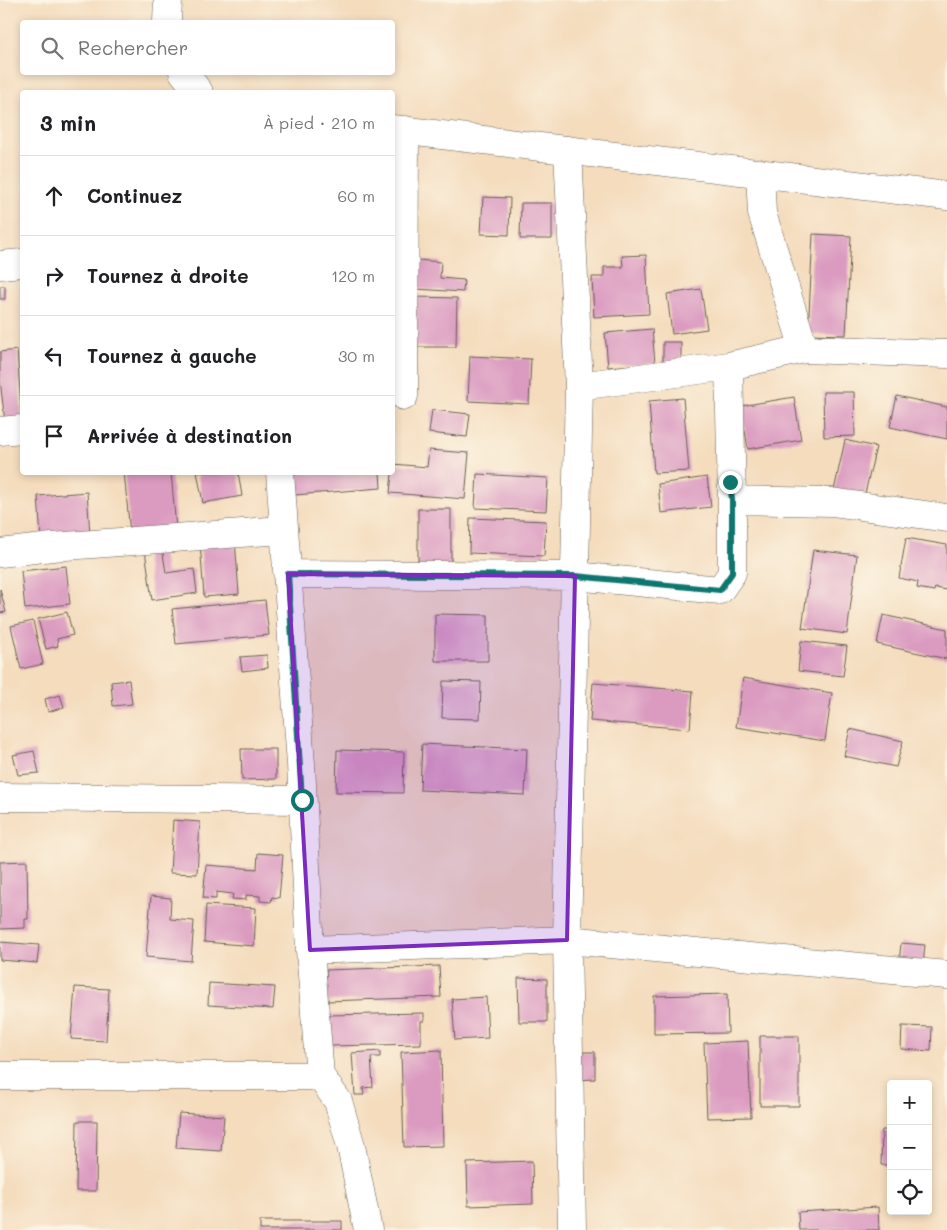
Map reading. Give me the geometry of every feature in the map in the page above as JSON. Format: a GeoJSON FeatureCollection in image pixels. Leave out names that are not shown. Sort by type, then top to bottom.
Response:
{"type":"FeatureCollection","features":[{"type":"Feature","properties":{"kind":"street"},"geometry":{"type":"LineString","coordinates":[[167,20],[168,0]]}},
{"type":"Feature","properties":{"kind":"street"},"geometry":{"type":"LineString","coordinates":[[185,75],[197,90]]}},
{"type":"Feature","properties":{"kind":"street"},"geometry":{"type":"LineString","coordinates":[[404,396],[399,130],[947,196]]}},
{"type":"Feature","properties":{"kind":"street"},"geometry":{"type":"LineString","coordinates":[[568,150],[579,386],[567,940],[572,1230]]}},
{"type":"Feature","properties":{"kind":"street"},"geometry":{"type":"LineString","coordinates":[[760,173],[762,213],[804,349]]}},
{"type":"Feature","properties":{"kind":"street"},"geometry":{"type":"LineString","coordinates":[[0,265],[20,263]]}},
{"type":"Feature","properties":{"kind":"street"},"geometry":{"type":"LineString","coordinates":[[579,386],[729,366],[804,349],[947,354]]}},
{"type":"Feature","properties":{"kind":"street"},"geometry":{"type":"LineString","coordinates":[[288,574],[575,576],[720,590],[732,573],[729,366]]}},
{"type":"Feature","properties":{"kind":"street"},"geometry":{"type":"LineString","coordinates":[[0,431],[20,429]]}},
{"type":"Feature","properties":{"kind":"street"},"geometry":{"type":"LineString","coordinates":[[280,475],[282,530],[288,574],[310,950],[320,1076],[338,1101],[351,1146],[368,1230]]}},
{"type":"Feature","properties":{"kind":"street"},"geometry":{"type":"LineString","coordinates":[[732,500],[832,502],[947,518]]}},
{"type":"Feature","properties":{"kind":"street"},"geometry":{"type":"LineString","coordinates":[[0,553],[52,546],[282,530]]}},
{"type":"Feature","properties":{"kind":"street"},"geometry":{"type":"LineString","coordinates":[[0,797],[302,800]]}},
{"type":"Feature","properties":{"kind":"street"},"geometry":{"type":"LineString","coordinates":[[310,950],[567,940],[947,975]]}},
{"type":"Feature","properties":{"kind":"street"},"geometry":{"type":"LineString","coordinates":[[0,1076],[320,1076]]}},
{"type":"Feature","properties":{"kind":"highlighted area"},"geometry":{"type":"Polygon","coordinates":[[[288,574],[575,576],[567,940],[310,950],[288,574]]]}},
{"type":"Feature","properties":{"kind":"building"},"geometry":{"type":"Polygon","coordinates":[[[483,197],[510,198],[509,235],[481,234],[483,197]]]}},
{"type":"Feature","properties":{"kind":"building"},"geometry":{"type":"Polygon","coordinates":[[[521,203],[552,203],[552,239],[520,239],[521,203]]]}},
{"type":"Feature","properties":{"kind":"building"},"geometry":{"type":"Polygon","coordinates":[[[813,234],[851,236],[846,335],[808,334],[813,234]]]}},
{"type":"Feature","properties":{"kind":"building"},"geometry":{"type":"Polygon","coordinates":[[[646,255],[649,314],[594,317],[592,277],[604,277],[604,267],[623,267],[622,256],[646,255]]]}},
{"type":"Feature","properties":{"kind":"building"},"geometry":{"type":"Polygon","coordinates":[[[418,260],[441,262],[440,278],[464,280],[463,292],[416,289],[418,260]]]}},
{"type":"Feature","properties":{"kind":"building"},"geometry":{"type":"Polygon","coordinates":[[[0,286],[5,286],[5,299],[0,299],[0,286]]]}},
{"type":"Feature","properties":{"kind":"building"},"geometry":{"type":"Polygon","coordinates":[[[701,289],[707,329],[672,334],[667,294],[701,289]]]}},
{"type":"Feature","properties":{"kind":"building"},"geometry":{"type":"Polygon","coordinates":[[[415,297],[457,298],[456,347],[414,347],[415,297]]]}},
{"type":"Feature","properties":{"kind":"building"},"geometry":{"type":"Polygon","coordinates":[[[652,329],[655,363],[608,367],[605,333],[652,329]]]}},
{"type":"Feature","properties":{"kind":"building"},"geometry":{"type":"Polygon","coordinates":[[[663,342],[681,342],[681,368],[663,368],[663,342]]]}},
{"type":"Feature","properties":{"kind":"building"},"geometry":{"type":"Polygon","coordinates":[[[17,350],[20,420],[5,422],[0,380],[0,352],[17,350]]]}},
{"type":"Feature","properties":{"kind":"building"},"geometry":{"type":"Polygon","coordinates":[[[470,356],[531,359],[529,404],[468,401],[470,356]]]}},
{"type":"Feature","properties":{"kind":"building"},"geometry":{"type":"Polygon","coordinates":[[[823,392],[854,392],[855,436],[824,437],[823,392]]]}},
{"type":"Feature","properties":{"kind":"building"},"geometry":{"type":"Polygon","coordinates":[[[897,396],[947,407],[947,439],[890,427],[897,396]]]}},
{"type":"Feature","properties":{"kind":"building"},"geometry":{"type":"Polygon","coordinates":[[[794,397],[801,440],[748,449],[741,406],[794,397]]]}},
{"type":"Feature","properties":{"kind":"building"},"geometry":{"type":"Polygon","coordinates":[[[683,398],[689,471],[654,473],[649,401],[683,398]]]}},
{"type":"Feature","properties":{"kind":"building"},"geometry":{"type":"Polygon","coordinates":[[[432,410],[470,414],[467,437],[429,433],[432,410]]]}},
{"type":"Feature","properties":{"kind":"building"},"geometry":{"type":"Polygon","coordinates":[[[845,440],[876,447],[863,502],[833,495],[845,440]]]}},
{"type":"Feature","properties":{"kind":"building"},"geometry":{"type":"Polygon","coordinates":[[[429,450],[469,453],[465,499],[390,493],[392,475],[395,475],[395,464],[427,467],[429,450]]]}},
{"type":"Feature","properties":{"kind":"building"},"geometry":{"type":"Polygon","coordinates":[[[477,474],[548,478],[546,511],[475,508],[477,474]]]}},
{"type":"Feature","properties":{"kind":"building"},"geometry":{"type":"Polygon","coordinates":[[[124,475],[171,475],[176,529],[130,533],[124,475]]]}},
{"type":"Feature","properties":{"kind":"building"},"geometry":{"type":"Polygon","coordinates":[[[198,475],[238,475],[242,496],[203,503],[198,475]]]}},
{"type":"Feature","properties":{"kind":"building"},"geometry":{"type":"Polygon","coordinates":[[[294,475],[380,475],[381,488],[295,495],[294,475]]]}},
{"type":"Feature","properties":{"kind":"building"},"geometry":{"type":"Polygon","coordinates":[[[707,477],[711,507],[661,513],[658,484],[707,477]]]}},
{"type":"Feature","properties":{"kind":"building"},"geometry":{"type":"Polygon","coordinates":[[[87,492],[90,534],[41,538],[38,496],[87,492]]]}},
{"type":"Feature","properties":{"kind":"building"},"geometry":{"type":"Polygon","coordinates":[[[418,509],[451,509],[451,572],[418,571],[418,509]]]}},
{"type":"Feature","properties":{"kind":"building"},"geometry":{"type":"Polygon","coordinates":[[[470,518],[546,521],[544,556],[469,553],[470,518]]]}},
{"type":"Feature","properties":{"kind":"building"},"geometry":{"type":"Polygon","coordinates":[[[906,538],[947,545],[947,590],[935,588],[934,591],[917,588],[918,582],[899,578],[906,538]]]}},
{"type":"Feature","properties":{"kind":"building"},"geometry":{"type":"Polygon","coordinates":[[[235,539],[239,594],[204,597],[200,542],[235,539]]]}},
{"type":"Feature","properties":{"kind":"building"},"geometry":{"type":"Polygon","coordinates":[[[162,547],[166,573],[194,569],[197,593],[152,600],[145,550],[162,547]]]}},
{"type":"Feature","properties":{"kind":"building"},"geometry":{"type":"Polygon","coordinates":[[[813,550],[857,555],[847,634],[802,628],[813,550]]]}},
{"type":"Feature","properties":{"kind":"building"},"geometry":{"type":"Polygon","coordinates":[[[66,566],[70,604],[25,609],[21,571],[66,566]]]}},
{"type":"Feature","properties":{"kind":"building"},"geometry":{"type":"Polygon","coordinates":[[[0,589],[6,612],[0,613],[0,589]]]}},
{"type":"Feature","properties":{"kind":"building"},"geometry":{"type":"Polygon","coordinates":[[[265,600],[269,635],[176,644],[172,609],[265,600]]]}},
{"type":"Feature","properties":{"kind":"building"},"geometry":{"type":"Polygon","coordinates":[[[67,612],[73,635],[57,639],[58,646],[46,649],[38,619],[67,612]]]}},
{"type":"Feature","properties":{"kind":"building"},"geometry":{"type":"Polygon","coordinates":[[[435,614],[488,615],[488,661],[435,661],[435,614]]]}},
{"type":"Feature","properties":{"kind":"building"},"geometry":{"type":"Polygon","coordinates":[[[883,615],[947,629],[947,659],[877,644],[883,615]]]}},
{"type":"Feature","properties":{"kind":"building"},"geometry":{"type":"Polygon","coordinates":[[[33,621],[43,664],[21,669],[11,626],[33,621]]]}},
{"type":"Feature","properties":{"kind":"building"},"geometry":{"type":"Polygon","coordinates":[[[801,641],[847,646],[843,676],[798,671],[801,641]]]}},
{"type":"Feature","properties":{"kind":"building"},"geometry":{"type":"Polygon","coordinates":[[[267,655],[268,668],[242,671],[240,657],[267,655]]]}},
{"type":"Feature","properties":{"kind":"building"},"geometry":{"type":"Polygon","coordinates":[[[743,678],[832,693],[825,741],[736,727],[743,678]]]}},
{"type":"Feature","properties":{"kind":"building"},"geometry":{"type":"Polygon","coordinates":[[[129,680],[132,704],[113,706],[111,682],[129,680]]]}},
{"type":"Feature","properties":{"kind":"building"},"geometry":{"type":"Polygon","coordinates":[[[443,681],[481,682],[480,719],[442,718],[443,681]]]}},
{"type":"Feature","properties":{"kind":"building"},"geometry":{"type":"Polygon","coordinates":[[[593,683],[693,691],[690,729],[590,721],[593,683]]]}},
{"type":"Feature","properties":{"kind":"building"},"geometry":{"type":"Polygon","coordinates":[[[60,695],[64,707],[48,712],[45,699],[60,695]]]}},
{"type":"Feature","properties":{"kind":"building"},"geometry":{"type":"Polygon","coordinates":[[[850,729],[903,741],[896,767],[844,756],[850,729]]]}},
{"type":"Feature","properties":{"kind":"building"},"geometry":{"type":"Polygon","coordinates":[[[422,744],[527,749],[525,795],[420,790],[422,744]]]}},
{"type":"Feature","properties":{"kind":"building"},"geometry":{"type":"Polygon","coordinates":[[[241,749],[276,749],[276,779],[242,780],[241,749]]]}},
{"type":"Feature","properties":{"kind":"building"},"geometry":{"type":"Polygon","coordinates":[[[337,750],[404,752],[403,793],[336,792],[337,750]]]}},
{"type":"Feature","properties":{"kind":"building"},"geometry":{"type":"Polygon","coordinates":[[[34,751],[39,773],[18,775],[13,755],[34,751]]]}},
{"type":"Feature","properties":{"kind":"building"},"geometry":{"type":"Polygon","coordinates":[[[173,820],[200,822],[197,874],[170,873],[173,820]]]}},
{"type":"Feature","properties":{"kind":"building"},"geometry":{"type":"Polygon","coordinates":[[[258,853],[283,855],[279,898],[272,897],[271,902],[260,901],[260,896],[246,895],[246,900],[232,899],[233,894],[216,892],[216,899],[203,898],[206,865],[257,869],[258,853]]]}},
{"type":"Feature","properties":{"kind":"building"},"geometry":{"type":"Polygon","coordinates":[[[27,861],[28,919],[25,919],[25,928],[0,929],[0,862],[27,861]]]}},
{"type":"Feature","properties":{"kind":"building"},"geometry":{"type":"Polygon","coordinates":[[[151,896],[171,898],[170,919],[194,921],[191,961],[146,957],[151,896]]]}},
{"type":"Feature","properties":{"kind":"building"},"geometry":{"type":"Polygon","coordinates":[[[206,905],[256,908],[254,946],[204,942],[206,905]]]}},
{"type":"Feature","properties":{"kind":"building"},"geometry":{"type":"Polygon","coordinates":[[[0,942],[39,945],[37,963],[0,960],[0,942]]]}},
{"type":"Feature","properties":{"kind":"building"},"geometry":{"type":"Polygon","coordinates":[[[901,943],[925,945],[923,967],[899,964],[901,943]]]}},
{"type":"Feature","properties":{"kind":"building"},"geometry":{"type":"Polygon","coordinates":[[[439,966],[441,997],[327,1001],[326,970],[439,966]]]}},
{"type":"Feature","properties":{"kind":"building"},"geometry":{"type":"Polygon","coordinates":[[[518,978],[547,979],[547,1022],[519,1022],[518,978]]]}},
{"type":"Feature","properties":{"kind":"building"},"geometry":{"type":"Polygon","coordinates":[[[209,983],[275,987],[273,1009],[208,1005],[209,983]]]}},
{"type":"Feature","properties":{"kind":"building"},"geometry":{"type":"Polygon","coordinates":[[[75,987],[109,989],[106,1041],[71,1039],[75,987]]]}},
{"type":"Feature","properties":{"kind":"building"},"geometry":{"type":"Polygon","coordinates":[[[727,994],[728,1033],[654,1034],[654,996],[727,994]]]}},
{"type":"Feature","properties":{"kind":"building"},"geometry":{"type":"Polygon","coordinates":[[[486,997],[488,1038],[455,1040],[452,999],[486,997]]]}},
{"type":"Feature","properties":{"kind":"building"},"geometry":{"type":"Polygon","coordinates":[[[424,1013],[424,1021],[421,1021],[421,1044],[329,1046],[328,1015],[424,1013]]]}},
{"type":"Feature","properties":{"kind":"building"},"geometry":{"type":"Polygon","coordinates":[[[902,1026],[932,1027],[931,1051],[901,1049],[902,1026]]]}},
{"type":"Feature","properties":{"kind":"building"},"geometry":{"type":"Polygon","coordinates":[[[760,1036],[799,1036],[799,1106],[760,1106],[760,1036]]]}},
{"type":"Feature","properties":{"kind":"building"},"geometry":{"type":"Polygon","coordinates":[[[748,1041],[751,1117],[707,1118],[704,1043],[748,1041]]]}},
{"type":"Feature","properties":{"kind":"building"},"geometry":{"type":"Polygon","coordinates":[[[441,1050],[443,1146],[404,1147],[401,1052],[441,1050]]]}},
{"type":"Feature","properties":{"kind":"building"},"geometry":{"type":"Polygon","coordinates":[[[380,1051],[380,1057],[371,1057],[373,1087],[363,1088],[364,1095],[355,1095],[352,1053],[380,1051]]]}},
{"type":"Feature","properties":{"kind":"building"},"geometry":{"type":"Polygon","coordinates":[[[573,1052],[595,1052],[595,1079],[574,1080],[573,1052]]]}},
{"type":"Feature","properties":{"kind":"building"},"geometry":{"type":"Polygon","coordinates":[[[179,1113],[224,1116],[221,1151],[176,1148],[179,1113]]]}},
{"type":"Feature","properties":{"kind":"building"},"geometry":{"type":"Polygon","coordinates":[[[77,1121],[97,1121],[96,1191],[76,1191],[77,1121]]]}},
{"type":"Feature","properties":{"kind":"building"},"geometry":{"type":"Polygon","coordinates":[[[882,1130],[887,1130],[887,1165],[881,1165],[882,1130]]]}},
{"type":"Feature","properties":{"kind":"building"},"geometry":{"type":"Polygon","coordinates":[[[532,1161],[533,1204],[468,1206],[467,1163],[532,1161]]]}},
{"type":"Feature","properties":{"kind":"building"},"geometry":{"type":"Polygon","coordinates":[[[878,1207],[879,1230],[799,1230],[798,1212],[878,1207]]]}},
{"type":"Feature","properties":{"kind":"building"},"geometry":{"type":"Polygon","coordinates":[[[260,1221],[342,1221],[342,1230],[260,1230],[260,1221]]]}},
{"type":"Feature","properties":{"kind":"route"},"geometry":{"type":"LineString","coordinates":[[302,800],[288,574],[575,576],[720,590],[732,573],[732,500],[730,482]]}}]}
